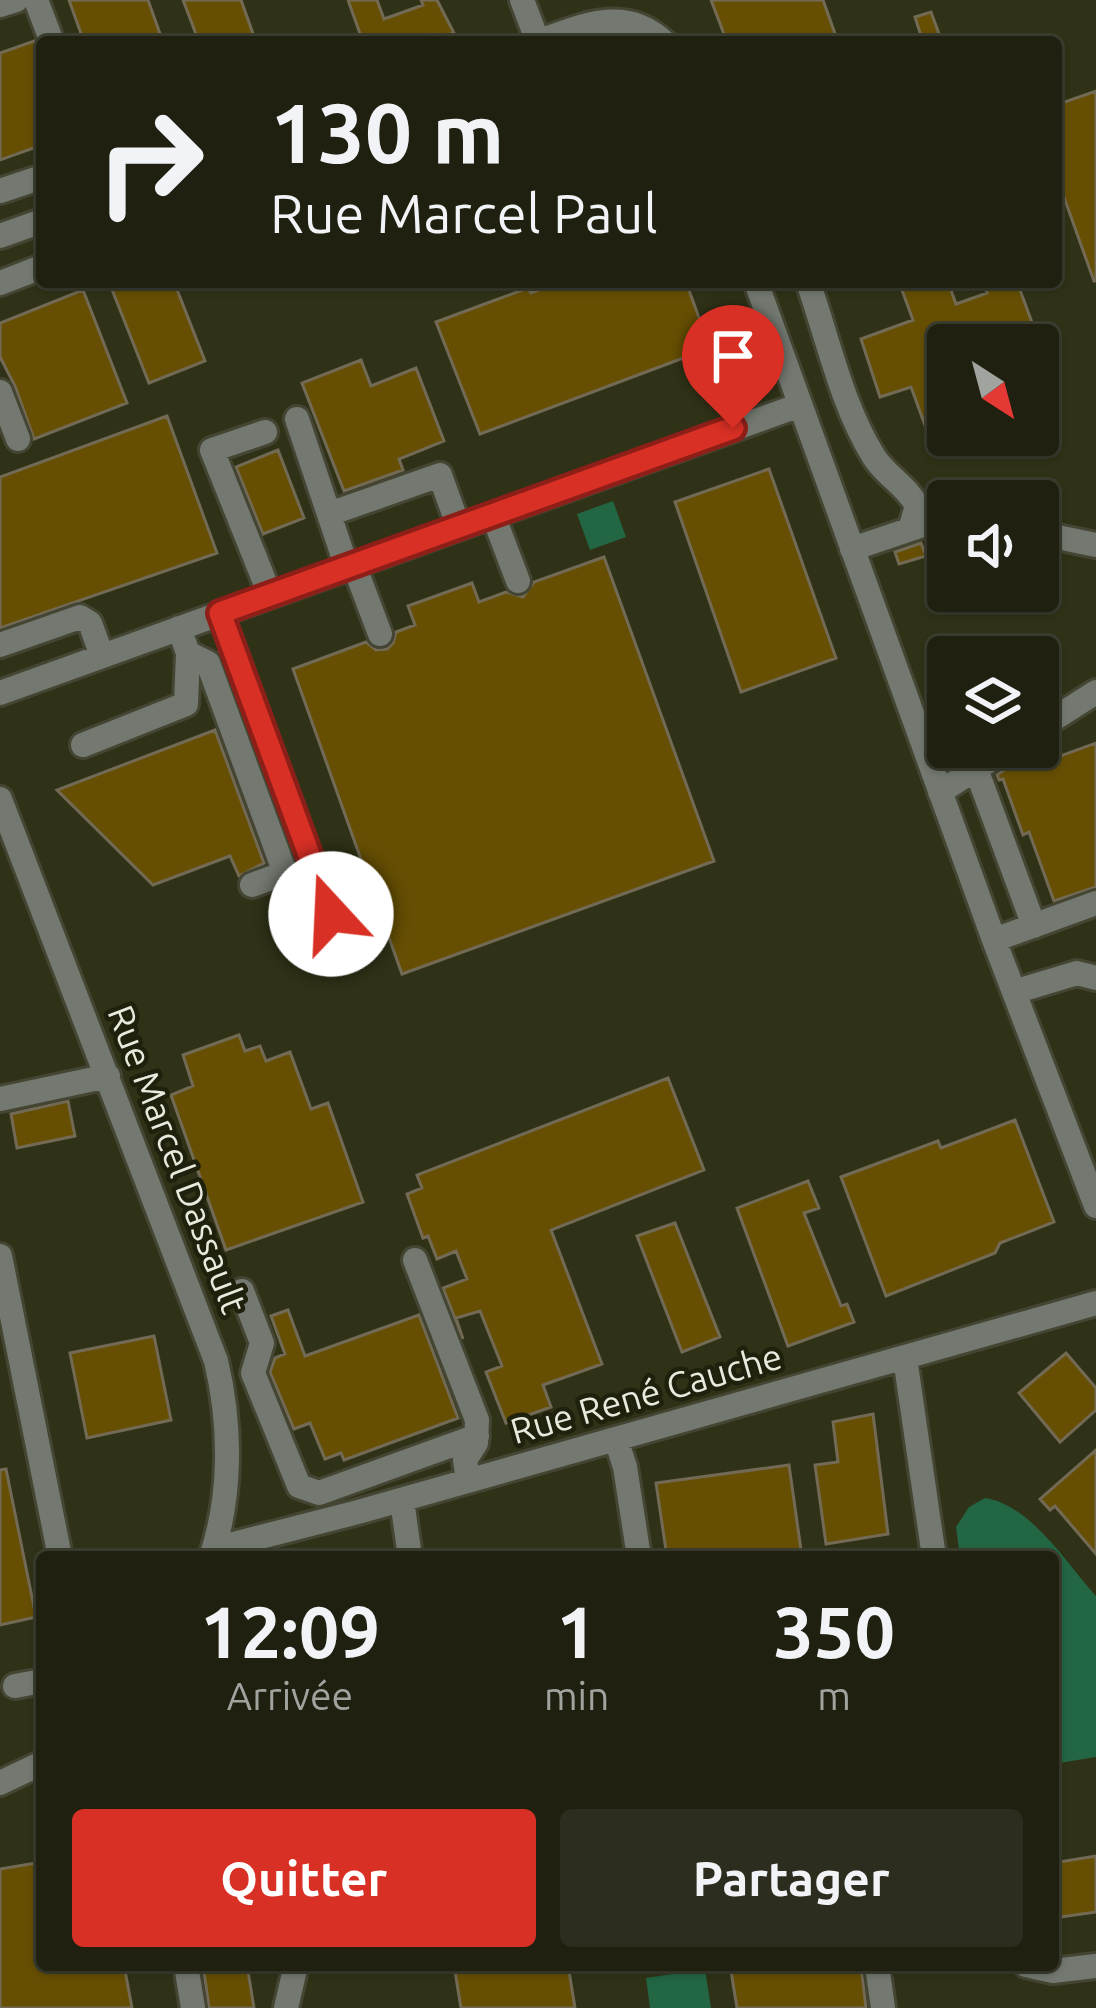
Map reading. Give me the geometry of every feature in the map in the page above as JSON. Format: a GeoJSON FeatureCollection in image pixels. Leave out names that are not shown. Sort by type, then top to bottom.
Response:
{"type":"FeatureCollection","features":[{"type":"Feature","properties":{"kind":"street"},"geometry":{"type":"LineString","coordinates":[[0,5],[16,0]]}},
{"type":"Feature","properties":{"kind":"street"},"geometry":{"type":"LineString","coordinates":[[36,0],[50,36]]}},
{"type":"Feature","properties":{"kind":"street"},"geometry":{"type":"LineString","coordinates":[[522,0],[536,36]]}},
{"type":"Feature","properties":{"kind":"street"},"geometry":{"type":"LineString","coordinates":[[550,36],[603,10],[654,36]]}},
{"type":"Feature","properties":{"kind":"street"},"geometry":{"type":"LineString","coordinates":[[0,191],[36,179]]}},
{"type":"Feature","properties":{"kind":"street"},"geometry":{"type":"LineString","coordinates":[[1,233],[36,222]]}},
{"type":"Feature","properties":{"kind":"street"},"geometry":{"type":"LineString","coordinates":[[0,283],[36,269]]}},
{"type":"Feature","properties":{"kind":"street"},"geometry":{"type":"LineString","coordinates":[[758,288],[1013,992],[1096,1206]]}},
{"type":"Feature","properties":{"kind":"street"},"geometry":{"type":"LineString","coordinates":[[810,288],[860,429],[876,460],[917,506],[910,529]]}},
{"type":"Feature","properties":{"kind":"street"},"geometry":{"type":"LineString","coordinates":[[0,392],[18,439]]}},
{"type":"Feature","properties":{"kind":"street"},"geometry":{"type":"LineString","coordinates":[[0,692],[800,405]]}},
{"type":"Feature","properties":{"kind":"street"},"geometry":{"type":"LineString","coordinates":[[297,419],[329,514],[380,634]]}},
{"type":"Feature","properties":{"kind":"street"},"geometry":{"type":"LineString","coordinates":[[265,432],[212,451],[269,595]]}},
{"type":"Feature","properties":{"kind":"street"},"geometry":{"type":"LineString","coordinates":[[329,514],[440,475],[459,528]]}},
{"type":"Feature","properties":{"kind":"street"},"geometry":{"type":"LineString","coordinates":[[494,515],[518,581]]}},
{"type":"Feature","properties":{"kind":"street"},"geometry":{"type":"LineString","coordinates":[[852,549],[927,526]]}},
{"type":"Feature","properties":{"kind":"street"},"geometry":{"type":"LineString","coordinates":[[1059,537],[1096,545]]}},
{"type":"Feature","properties":{"kind":"street"},"geometry":{"type":"LineString","coordinates":[[220,613],[331,914]]}},
{"type":"Feature","properties":{"kind":"street"},"geometry":{"type":"LineString","coordinates":[[0,646],[80,617],[90,622],[102,656]]}},
{"type":"Feature","properties":{"kind":"street"},"geometry":{"type":"LineString","coordinates":[[83,745],[185,704],[188,653],[179,628]]}},
{"type":"Feature","properties":{"kind":"street"},"geometry":{"type":"LineString","coordinates":[[188,653],[208,663],[285,873],[251,885]]}},
{"type":"Feature","properties":{"kind":"street"},"geometry":{"type":"LineString","coordinates":[[1059,716],[1096,692]]}},
{"type":"Feature","properties":{"kind":"street"},"geometry":{"type":"LineString","coordinates":[[940,792],[976,769],[1034,926]]}},
{"type":"Feature","properties":{"kind":"street","name":"Rue Marcel Dassault"},"geometry":{"type":"LineString","coordinates":[[0,799],[9,849],[108,1076],[220,1377],[226,1460],[212,1551]]}},
{"type":"Feature","properties":{"kind":"street"},"geometry":{"type":"LineString","coordinates":[[994,940],[1096,903]]}},
{"type":"Feature","properties":{"kind":"street"},"geometry":{"type":"LineString","coordinates":[[1013,992],[1077,973],[1096,978]]}},
{"type":"Feature","properties":{"kind":"street"},"geometry":{"type":"LineString","coordinates":[[0,1099],[108,1076]]}},
{"type":"Feature","properties":{"kind":"street"},"geometry":{"type":"LineString","coordinates":[[0,1256],[59,1551]]}},
{"type":"Feature","properties":{"kind":"street"},"geometry":{"type":"LineString","coordinates":[[415,1260],[477,1420],[477,1436],[465,1460],[469,1480]]}},
{"type":"Feature","properties":{"kind":"street"},"geometry":{"type":"LineString","coordinates":[[242,1291],[262,1343],[253,1372],[294,1480],[305,1490],[319,1493],[348,1484],[477,1436]]}},
{"type":"Feature","properties":{"kind":"street","name":"Rue René Cauche"},"geometry":{"type":"LineString","coordinates":[[219,1551],[1096,1303]]}},
{"type":"Feature","properties":{"kind":"street"},"geometry":{"type":"LineString","coordinates":[[905,1358],[933,1551]]}},
{"type":"Feature","properties":{"kind":"street"},"geometry":{"type":"LineString","coordinates":[[616,1439],[625,1467],[637,1551]]}},
{"type":"Feature","properties":{"kind":"street"},"geometry":{"type":"LineString","coordinates":[[348,1484],[358,1512]]}},
{"type":"Feature","properties":{"kind":"street"},"geometry":{"type":"LineString","coordinates":[[402,1500],[409,1551]]}},
{"type":"Feature","properties":{"kind":"street"},"geometry":{"type":"LineString","coordinates":[[15,1686],[36,1682]]}},
{"type":"Feature","properties":{"kind":"street"},"geometry":{"type":"LineString","coordinates":[[0,1783],[36,1766]]}},
{"type":"Feature","properties":{"kind":"street"},"geometry":{"type":"LineString","coordinates":[[1059,1970],[1096,1966]]}},
{"type":"Feature","properties":{"kind":"street"},"geometry":{"type":"LineString","coordinates":[[187,1971],[193,2008]]}},
{"type":"Feature","properties":{"kind":"street"},"geometry":{"type":"LineString","coordinates":[[286,2008],[295,1971]]}},
{"type":"Feature","properties":{"kind":"street"},"geometry":{"type":"LineString","coordinates":[[878,1971],[883,2008]]}},
{"type":"Feature","properties":{"kind":"shaded area"},"geometry":{"type":"Polygon","coordinates":[[[0,0],[1096,0],[1096,2008],[0,2008],[0,0]]]}},
{"type":"Feature","properties":{"kind":"shaded area"},"geometry":{"type":"Polygon","coordinates":[[[613,501],[626,537],[590,550],[577,514],[613,501]]]}},
{"type":"Feature","properties":{"kind":"shaded area"},"geometry":{"type":"Polygon","coordinates":[[[985,1498],[1018,1512],[1032,1523],[1060,1552],[1096,1596],[1096,1757],[1059,1763],[1059,1551],[959,1551],[956,1527],[969,1507],[985,1498]]]}},
{"type":"Feature","properties":{"kind":"shaded area"},"geometry":{"type":"Polygon","coordinates":[[[705,1971],[711,2008],[650,2008],[646,1978],[705,1971]]]}},
{"type":"Feature","properties":{"kind":"building"},"geometry":{"type":"Polygon","coordinates":[[[69,0],[148,0],[161,36],[82,36],[69,0]]]}},
{"type":"Feature","properties":{"kind":"building"},"geometry":{"type":"Polygon","coordinates":[[[183,0],[241,0],[254,36],[197,36],[183,0]]]}},
{"type":"Feature","properties":{"kind":"building"},"geometry":{"type":"Polygon","coordinates":[[[348,0],[377,0],[384,19],[423,5],[421,0],[437,0],[454,33],[444,36],[361,36],[348,0]]]}},
{"type":"Feature","properties":{"kind":"building"},"geometry":{"type":"Polygon","coordinates":[[[711,0],[823,0],[836,36],[725,36],[711,0]]]}},
{"type":"Feature","properties":{"kind":"building"},"geometry":{"type":"Polygon","coordinates":[[[931,12],[940,36],[921,36],[915,17],[931,12]]]}},
{"type":"Feature","properties":{"kind":"building"},"geometry":{"type":"Polygon","coordinates":[[[34,41],[36,44],[36,147],[0,160],[0,53],[34,41]]]}},
{"type":"Feature","properties":{"kind":"building"},"geometry":{"type":"Polygon","coordinates":[[[1096,91],[1096,281],[1062,192],[1062,103],[1096,91]]]}},
{"type":"Feature","properties":{"kind":"building"},"geometry":{"type":"Polygon","coordinates":[[[111,288],[176,288],[205,361],[149,383],[111,288]]]}},
{"type":"Feature","properties":{"kind":"building"},"geometry":{"type":"Polygon","coordinates":[[[528,288],[531,293],[544,288],[688,288],[710,348],[480,434],[436,322],[528,288]]]}},
{"type":"Feature","properties":{"kind":"building"},"geometry":{"type":"Polygon","coordinates":[[[901,288],[950,288],[956,304],[987,293],[985,288],[1019,288],[1033,324],[927,324],[926,428],[911,387],[880,397],[861,339],[913,320],[901,288]]]}},
{"type":"Feature","properties":{"kind":"building"},"geometry":{"type":"Polygon","coordinates":[[[83,290],[127,403],[34,439],[0,357],[0,323],[83,290]]]}},
{"type":"Feature","properties":{"kind":"building"},"geometry":{"type":"Polygon","coordinates":[[[361,360],[371,386],[416,368],[444,441],[399,459],[403,470],[344,491],[302,383],[361,360]]]}},
{"type":"Feature","properties":{"kind":"building"},"geometry":{"type":"Polygon","coordinates":[[[167,416],[217,553],[0,628],[0,477],[167,416]]]}},
{"type":"Feature","properties":{"kind":"building"},"geometry":{"type":"Polygon","coordinates":[[[278,450],[304,518],[263,534],[236,467],[278,450]]]}},
{"type":"Feature","properties":{"kind":"building"},"geometry":{"type":"Polygon","coordinates":[[[769,469],[836,658],[741,692],[675,502],[769,469]]]}},
{"type":"Feature","properties":{"kind":"building"},"geometry":{"type":"Polygon","coordinates":[[[921,543],[926,556],[899,564],[895,552],[921,543]]]}},
{"type":"Feature","properties":{"kind":"building"},"geometry":{"type":"Polygon","coordinates":[[[604,557],[714,861],[402,974],[293,669],[366,642],[376,650],[387,649],[396,632],[415,625],[408,606],[472,583],[479,602],[506,592],[523,597],[534,582],[604,557]]]}},
{"type":"Feature","properties":{"kind":"building"},"geometry":{"type":"Polygon","coordinates":[[[215,730],[264,863],[239,876],[230,856],[153,885],[57,790],[215,730]]]}},
{"type":"Feature","properties":{"kind":"building"},"geometry":{"type":"Polygon","coordinates":[[[1096,743],[1096,887],[1054,901],[1029,832],[1023,835],[1003,779],[997,775],[1007,768],[1059,768],[1059,756],[1096,743]]]}},
{"type":"Feature","properties":{"kind":"building"},"geometry":{"type":"Polygon","coordinates":[[[239,1035],[245,1051],[260,1046],[266,1061],[290,1052],[311,1109],[328,1103],[363,1202],[226,1250],[171,1095],[193,1086],[183,1055],[239,1035]]]}},
{"type":"Feature","properties":{"kind":"building"},"geometry":{"type":"Polygon","coordinates":[[[668,1078],[704,1170],[551,1230],[602,1364],[543,1385],[551,1407],[506,1423],[486,1372],[502,1366],[480,1311],[456,1318],[463,1339],[443,1288],[467,1279],[456,1251],[437,1259],[428,1236],[423,1238],[407,1194],[422,1188],[417,1175],[668,1078]]]}},
{"type":"Feature","properties":{"kind":"building"},"geometry":{"type":"Polygon","coordinates":[[[68,1101],[75,1136],[17,1148],[11,1114],[68,1101]]]}},
{"type":"Feature","properties":{"kind":"building"},"geometry":{"type":"Polygon","coordinates":[[[1015,1120],[1054,1222],[1000,1243],[995,1253],[886,1296],[841,1177],[938,1141],[941,1148],[1015,1120]]]}},
{"type":"Feature","properties":{"kind":"building"},"geometry":{"type":"Polygon","coordinates":[[[808,1181],[819,1208],[804,1213],[841,1306],[847,1304],[854,1322],[788,1346],[737,1208],[808,1181]]]}},
{"type":"Feature","properties":{"kind":"building"},"geometry":{"type":"Polygon","coordinates":[[[675,1223],[720,1337],[682,1352],[637,1236],[675,1223]]]}},
{"type":"Feature","properties":{"kind":"building"},"geometry":{"type":"Polygon","coordinates":[[[288,1310],[305,1356],[419,1315],[458,1418],[344,1460],[341,1453],[325,1459],[310,1423],[294,1429],[270,1372],[275,1358],[285,1354],[271,1316],[288,1310]]]}},
{"type":"Feature","properties":{"kind":"building"},"geometry":{"type":"Polygon","coordinates":[[[154,1336],[171,1420],[87,1438],[70,1353],[154,1336]]]}},
{"type":"Feature","properties":{"kind":"building"},"geometry":{"type":"Polygon","coordinates":[[[1066,1353],[1096,1388],[1096,1410],[1060,1442],[1019,1393],[1066,1353]]]}},
{"type":"Feature","properties":{"kind":"building"},"geometry":{"type":"Polygon","coordinates":[[[873,1414],[888,1534],[826,1544],[815,1465],[838,1462],[833,1422],[873,1414]]]}},
{"type":"Feature","properties":{"kind":"building"},"geometry":{"type":"Polygon","coordinates":[[[1096,1450],[1096,1554],[1055,1506],[1050,1510],[1040,1499],[1096,1450]]]}},
{"type":"Feature","properties":{"kind":"building"},"geometry":{"type":"Polygon","coordinates":[[[789,1465],[801,1550],[666,1551],[656,1483],[789,1465]]]}},
{"type":"Feature","properties":{"kind":"building"},"geometry":{"type":"Polygon","coordinates":[[[6,1469],[36,1617],[0,1625],[0,1470],[6,1469]]]}},
{"type":"Feature","properties":{"kind":"building"},"geometry":{"type":"Polygon","coordinates":[[[1096,1856],[1096,1912],[1059,1917],[1059,1862],[1096,1856]]]}},
{"type":"Feature","properties":{"kind":"building"},"geometry":{"type":"Polygon","coordinates":[[[36,1863],[36,1971],[125,1971],[132,2008],[0,2008],[0,1869],[36,1863]]]}},
{"type":"Feature","properties":{"kind":"building"},"geometry":{"type":"Polygon","coordinates":[[[204,1971],[248,1971],[254,2008],[209,2008],[204,1971]]]}},
{"type":"Feature","properties":{"kind":"building"},"geometry":{"type":"Polygon","coordinates":[[[455,1971],[569,1971],[575,2008],[461,2008],[455,1971]]]}},
{"type":"Feature","properties":{"kind":"building"},"geometry":{"type":"Polygon","coordinates":[[[731,1971],[862,1971],[866,2008],[737,2008],[731,1971]]]}},
{"type":"Feature","properties":{"kind":"route"},"geometry":{"type":"LineString","coordinates":[[331,914],[220,613],[733,428]]}}]}
